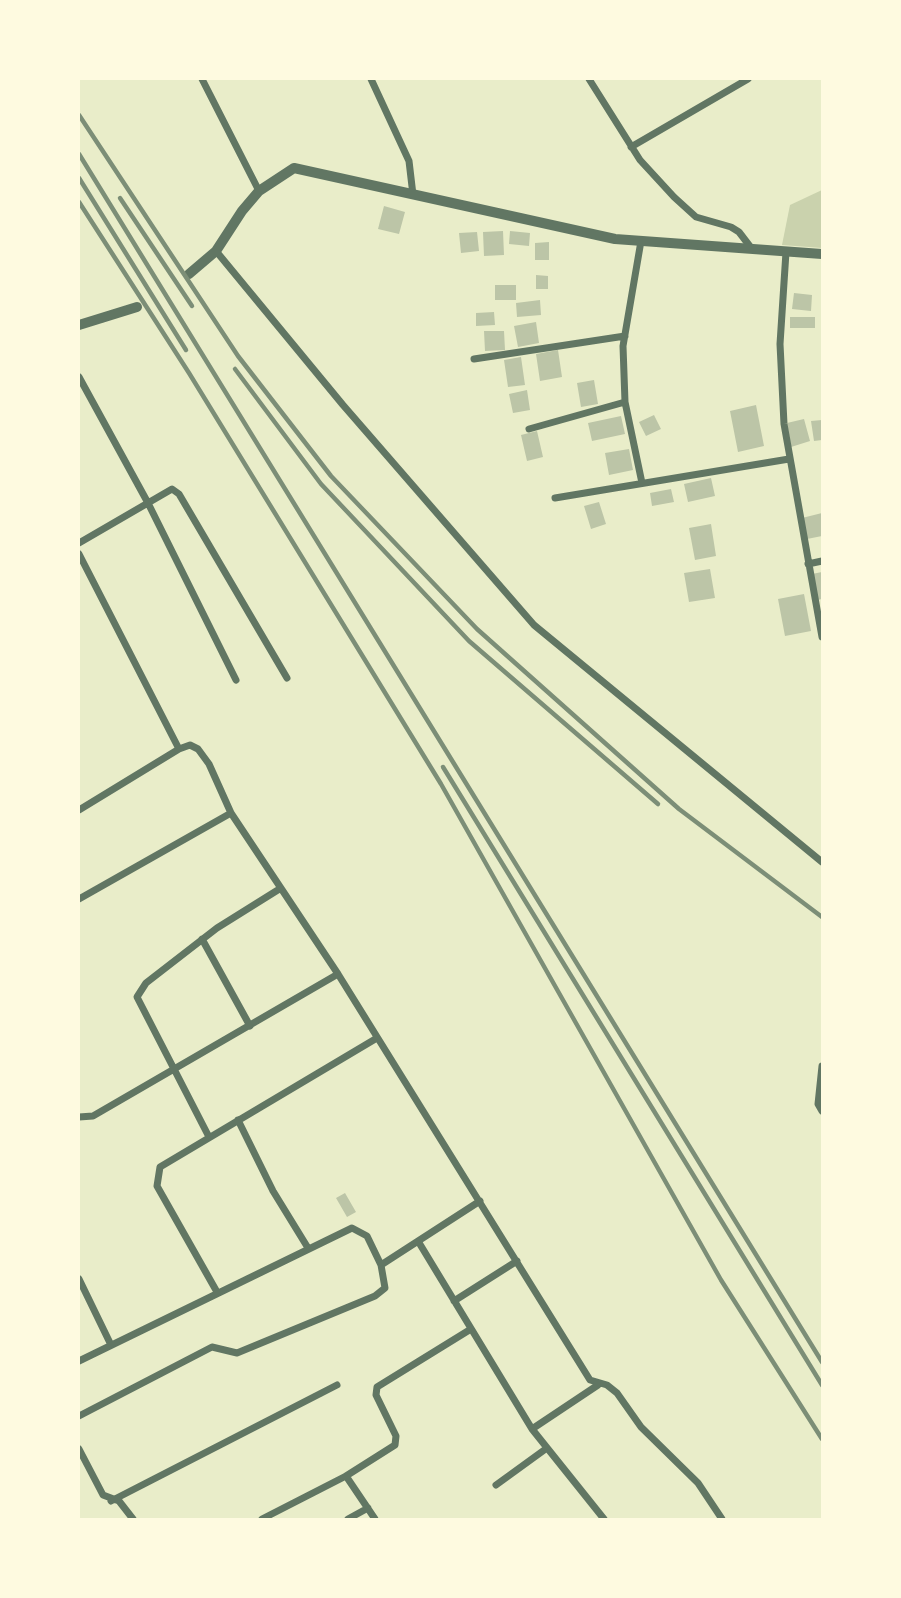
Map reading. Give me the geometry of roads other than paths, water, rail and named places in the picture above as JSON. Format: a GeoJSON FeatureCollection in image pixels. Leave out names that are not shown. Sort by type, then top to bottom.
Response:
{"type":"FeatureCollection","features":[{"type":"Feature","properties":{"kind":"street"},"geometry":{"type":"LineString","coordinates":[[202,79],[259,191]]}},
{"type":"Feature","properties":{"kind":"street"},"geometry":{"type":"LineString","coordinates":[[372,79],[409,161],[413,195]]}},
{"type":"Feature","properties":{"kind":"street"},"geometry":{"type":"LineString","coordinates":[[631,147],[748,79]]}},
{"type":"Feature","properties":{"kind":"street"},"geometry":{"type":"LineString","coordinates":[[592,80],[631,147],[648,169],[696,217],[731,227],[752,249]]}},
{"type":"Feature","properties":{"kind":"street"},"geometry":{"type":"LineString","coordinates":[[189,274],[216,251],[259,191],[294,169],[615,239],[822,254]]}},
{"type":"Feature","properties":{"kind":"street"},"geometry":{"type":"LineString","coordinates":[[641,242],[625,336],[625,402],[642,483]]}},
{"type":"Feature","properties":{"kind":"street"},"geometry":{"type":"LineString","coordinates":[[216,251],[343,405],[534,625],[822,862]]}},
{"type":"Feature","properties":{"kind":"street"},"geometry":{"type":"LineString","coordinates":[[786,252],[780,344],[789,459],[822,637]]}},
{"type":"Feature","properties":{"kind":"street"},"geometry":{"type":"LineString","coordinates":[[79,325],[137,307]]}},
{"type":"Feature","properties":{"kind":"street"},"geometry":{"type":"LineString","coordinates":[[474,359],[625,336]]}},
{"type":"Feature","properties":{"kind":"street"},"geometry":{"type":"LineString","coordinates":[[79,377],[148,503],[236,680]]}},
{"type":"Feature","properties":{"kind":"street"},"geometry":{"type":"LineString","coordinates":[[529,429],[625,402]]}},
{"type":"Feature","properties":{"kind":"street"},"geometry":{"type":"LineString","coordinates":[[555,498],[789,459]]}},
{"type":"Feature","properties":{"kind":"street"},"geometry":{"type":"LineString","coordinates":[[79,543],[172,489],[178,494],[287,678]]}},
{"type":"Feature","properties":{"kind":"street"},"geometry":{"type":"LineString","coordinates":[[79,554],[180,749]]}},
{"type":"Feature","properties":{"kind":"street"},"geometry":{"type":"LineString","coordinates":[[808,564],[822,561]]}},
{"type":"Feature","properties":{"kind":"street"},"geometry":{"type":"LineString","coordinates":[[79,810],[180,749],[190,745],[198,749],[209,764],[231,813],[338,974],[590,1380],[598,1385],[607,1385],[617,1393],[641,1427],[698,1483],[722,1519]]}},
{"type":"Feature","properties":{"kind":"street"},"geometry":{"type":"LineString","coordinates":[[79,899],[231,813]]}},
{"type":"Feature","properties":{"kind":"street"},"geometry":{"type":"LineString","coordinates":[[209,1137],[137,997],[146,984],[202,939],[281,888]]}},
{"type":"Feature","properties":{"kind":"street"},"geometry":{"type":"LineString","coordinates":[[202,939],[250,1026]]}},
{"type":"Feature","properties":{"kind":"street"},"geometry":{"type":"LineString","coordinates":[[79,1116],[93,1116],[338,974]]}},
{"type":"Feature","properties":{"kind":"street"},"geometry":{"type":"LineString","coordinates":[[217,1293],[157,1186],[156,1178],[160,1167],[377,1038]]}},
{"type":"Feature","properties":{"kind":"street"},"geometry":{"type":"LineString","coordinates":[[822,1066],[818,1104],[822,1111]]}},
{"type":"Feature","properties":{"kind":"street"},"geometry":{"type":"LineString","coordinates":[[238,1120],[273,1191],[308,1248]]}},
{"type":"Feature","properties":{"kind":"street"},"geometry":{"type":"LineString","coordinates":[[381,1265],[481,1201]]}},
{"type":"Feature","properties":{"kind":"street"},"geometry":{"type":"LineString","coordinates":[[79,1361],[352,1228],[359,1229],[367,1236],[381,1265],[385,1288],[375,1296],[237,1353],[212,1348],[79,1416]]}},
{"type":"Feature","properties":{"kind":"street"},"geometry":{"type":"LineString","coordinates":[[418,1241],[532,1429],[600,1518]]}},
{"type":"Feature","properties":{"kind":"street"},"geometry":{"type":"LineString","coordinates":[[454,1301],[517,1261]]}},
{"type":"Feature","properties":{"kind":"street"},"geometry":{"type":"LineString","coordinates":[[79,1279],[111,1345]]}},
{"type":"Feature","properties":{"kind":"street"},"geometry":{"type":"LineString","coordinates":[[262,1519],[346,1476],[395,1445],[396,1436],[376,1395],[377,1387],[471,1329]]}},
{"type":"Feature","properties":{"kind":"street"},"geometry":{"type":"LineString","coordinates":[[111,1501],[337,1385]]}},
{"type":"Feature","properties":{"kind":"street"},"geometry":{"type":"LineString","coordinates":[[532,1429],[598,1385]]}},
{"type":"Feature","properties":{"kind":"street"},"geometry":{"type":"LineString","coordinates":[[496,1485],[547,1448]]}},
{"type":"Feature","properties":{"kind":"street"},"geometry":{"type":"LineString","coordinates":[[79,1449],[103,1495],[111,1501],[119,1501],[133,1519]]}},
{"type":"Feature","properties":{"kind":"street"},"geometry":{"type":"LineString","coordinates":[[346,1476],[375,1519]]}},
{"type":"Feature","properties":{"kind":"street"},"geometry":{"type":"LineString","coordinates":[[348,1519],[368,1508]]}},
{"type":"Feature","properties":{"kind":"railway"},"geometry":{"type":"LineString","coordinates":[[79,115],[238,356],[331,476],[477,629],[679,809],[822,917]]}},
{"type":"Feature","properties":{"kind":"railway"},"geometry":{"type":"LineString","coordinates":[[79,154],[822,1362]]}},
{"type":"Feature","properties":{"kind":"railway"},"geometry":{"type":"LineString","coordinates":[[79,178],[186,350]]}},
{"type":"Feature","properties":{"kind":"railway"},"geometry":{"type":"LineString","coordinates":[[120,198],[192,306]]}},
{"type":"Feature","properties":{"kind":"railway"},"geometry":{"type":"LineString","coordinates":[[79,202],[189,373],[441,784],[721,1280],[822,1439]]}},
{"type":"Feature","properties":{"kind":"railway"},"geometry":{"type":"LineString","coordinates":[[235,369],[321,484],[469,641],[658,804]]}},
{"type":"Feature","properties":{"kind":"railway"},"geometry":{"type":"LineString","coordinates":[[443,767],[822,1385]]}}]}
